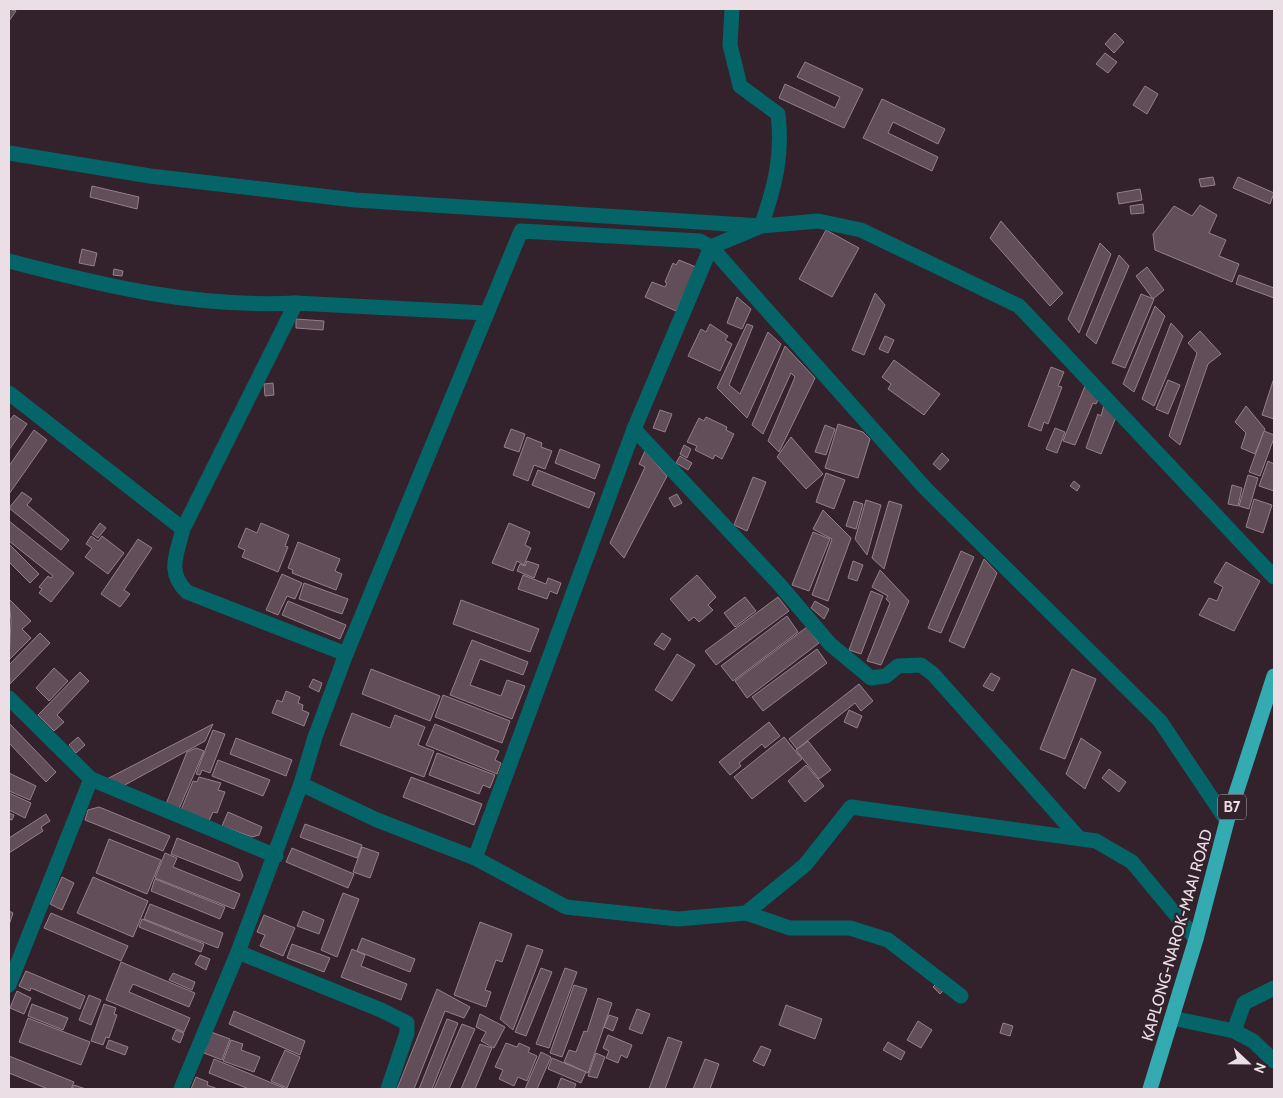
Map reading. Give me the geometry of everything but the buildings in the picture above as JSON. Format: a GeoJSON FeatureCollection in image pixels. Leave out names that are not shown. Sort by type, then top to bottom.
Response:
{"type":"FeatureCollection","features":[{"type":"Feature","properties":{"kind":"highway","name":"KAPLONG-NAROK-MAAI ROAD"},"geometry":{"type":"LineString","coordinates":[[1150,1089],[1196,939],[1227,821],[1274,676]]}},
{"type":"Feature","properties":{"kind":"street"},"geometry":{"type":"LineString","coordinates":[[475,858],[634,428],[711,247],[761,226],[774,190],[781,140],[778,114],[740,86],[730,45],[732,9]]}},
{"type":"Feature","properties":{"kind":"street"},"geometry":{"type":"LineString","coordinates":[[9,153],[150,176],[356,200],[761,226],[818,221],[861,230],[1019,306],[1274,577]]}},
{"type":"Feature","properties":{"kind":"street"},"geometry":{"type":"LineString","coordinates":[[181,1089],[276,856],[315,737],[346,654],[486,313],[522,231],[700,241],[711,247],[925,488],[1160,720],[1227,821]]}},
{"type":"Feature","properties":{"kind":"street"},"geometry":{"type":"LineString","coordinates":[[9,261],[118,288],[216,302],[265,305],[296,303],[486,313]]}},
{"type":"Feature","properties":{"kind":"street"},"geometry":{"type":"LineString","coordinates":[[296,303],[184,529],[174,564],[176,582],[186,592],[346,654]]}},
{"type":"Feature","properties":{"kind":"street"},"geometry":{"type":"LineString","coordinates":[[9,393],[184,529]]}},
{"type":"Feature","properties":{"kind":"street"},"geometry":{"type":"LineString","coordinates":[[634,428],[779,584],[830,644],[871,678],[886,676],[898,666],[921,665],[933,674],[1078,837]]}},
{"type":"Feature","properties":{"kind":"street"},"geometry":{"type":"LineString","coordinates":[[9,698],[91,778],[276,856]]}},
{"type":"Feature","properties":{"kind":"street"},"geometry":{"type":"LineString","coordinates":[[9,986],[91,778]]}},
{"type":"Feature","properties":{"kind":"street"},"geometry":{"type":"LineString","coordinates":[[301,784],[377,820],[475,858],[566,907],[678,919],[746,913],[790,928],[850,928],[888,940],[961,996]]}},
{"type":"Feature","properties":{"kind":"street"},"geometry":{"type":"LineString","coordinates":[[746,913],[805,865],[851,807],[1096,841],[1132,862],[1196,939]]}},
{"type":"Feature","properties":{"kind":"street"},"geometry":{"type":"LineString","coordinates":[[238,952],[381,1010],[406,1023],[407,1032],[388,1089]]}},
{"type":"Feature","properties":{"kind":"street"},"geometry":{"type":"LineString","coordinates":[[1234,1030],[1244,1004],[1274,988]]}},
{"type":"Feature","properties":{"kind":"street"},"geometry":{"type":"LineString","coordinates":[[1172,1018],[1234,1030],[1253,1041],[1274,1061]]}}]}
